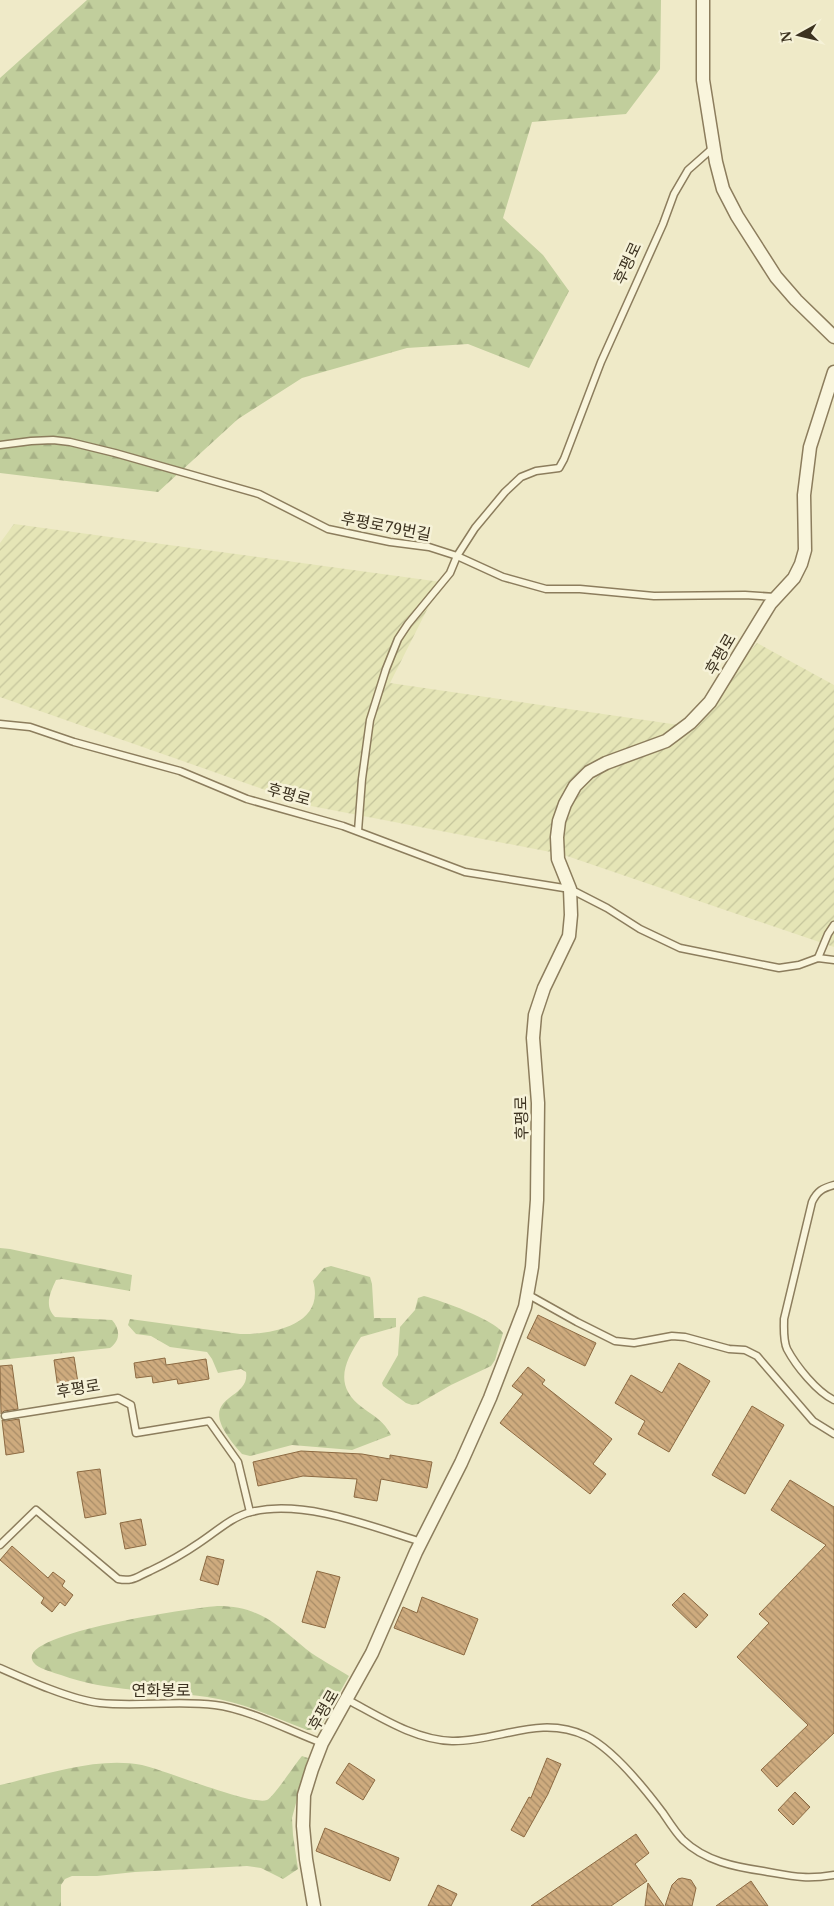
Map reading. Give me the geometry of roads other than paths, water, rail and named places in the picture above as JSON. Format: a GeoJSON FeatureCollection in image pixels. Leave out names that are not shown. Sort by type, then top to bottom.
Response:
{"type":"FeatureCollection","features":[{"type":"Feature","properties":{"kind":"street"},"geometry":{"type":"LineString","coordinates":[[703,0],[704,80],[722,189],[751,239],[781,283],[834,337]]}},
{"type":"Feature","properties":{"kind":"street","name":"후평로"},"geometry":{"type":"LineString","coordinates":[[314,1906],[304,1834],[304,1795],[312,1769],[322,1744],[348,1700],[372,1653],[421,1542],[461,1463],[490,1398],[525,1307],[528,1294],[537,1200],[538,1103],[533,1030],[535,1015],[544,988],[569,936],[571,915],[570,889],[558,859],[557,837],[559,821],[565,804],[575,786],[589,772],[666,741],[690,723],[710,702],[753,629],[775,597],[794,578],[805,550],[804,495],[810,447],[834,372]]}},
{"type":"Feature","properties":{"kind":"lane","name":"후평로"},"geometry":{"type":"LineString","coordinates":[[457,556],[475,528],[505,492],[521,478],[536,471],[559,468],[600,362],[663,224],[674,194],[688,170],[714,147]]}},
{"type":"Feature","properties":{"kind":"lane","name":"후평로79번길"},"geometry":{"type":"LineString","coordinates":[[0,445],[31,440],[70,442],[259,494],[328,529],[365,538],[429,547],[457,556],[503,578],[546,588],[654,596],[745,595],[775,597]]}},
{"type":"Feature","properties":{"kind":"lane"},"geometry":{"type":"LineString","coordinates":[[358,831],[362,779],[370,720],[386,669],[398,639],[450,573],[457,556]]}},
{"type":"Feature","properties":{"kind":"lane","name":"후평로"},"geometry":{"type":"LineString","coordinates":[[0,724],[30,727],[74,742],[180,770],[247,799],[358,831],[391,846],[465,872],[570,889],[607,908],[640,930],[680,948],[779,968],[799,965],[818,958],[834,960]]}},
{"type":"Feature","properties":{"kind":"lane"},"geometry":{"type":"LineString","coordinates":[[818,958],[834,925]]}},
{"type":"Feature","properties":{"kind":"lane"},"geometry":{"type":"LineString","coordinates":[[834,1185],[824,1187],[816,1193],[812,1202],[784,1318],[784,1335],[787,1348],[815,1386],[827,1397],[834,1400]]}},
{"type":"Feature","properties":{"kind":"lane"},"geometry":{"type":"LineString","coordinates":[[528,1294],[615,1341],[634,1343],[672,1336],[685,1337],[728,1349],[745,1350],[757,1356],[813,1421],[834,1434]]}},
{"type":"Feature","properties":{"kind":"lane","name":"후평로"},"geometry":{"type":"LineString","coordinates":[[5,1416],[118,1398],[130,1405],[136,1433],[209,1421],[238,1462],[250,1512]]}},
{"type":"Feature","properties":{"kind":"lane"},"geometry":{"type":"LineString","coordinates":[[0,1545],[36,1510],[118,1578],[128,1581],[175,1559],[231,1520],[250,1512],[288,1509],[335,1516],[421,1542]]}},
{"type":"Feature","properties":{"kind":"lane","name":"연화봉로"},"geometry":{"type":"LineString","coordinates":[[0,1668],[39,1684],[94,1702],[189,1703],[230,1708],[322,1744]]}},
{"type":"Feature","properties":{"kind":"lane"},"geometry":{"type":"LineString","coordinates":[[348,1700],[395,1725],[434,1739],[453,1741],[534,1728],[561,1728],[587,1736],[630,1772],[683,1840],[700,1853],[720,1862],[798,1878],[834,1876]]}}]}
